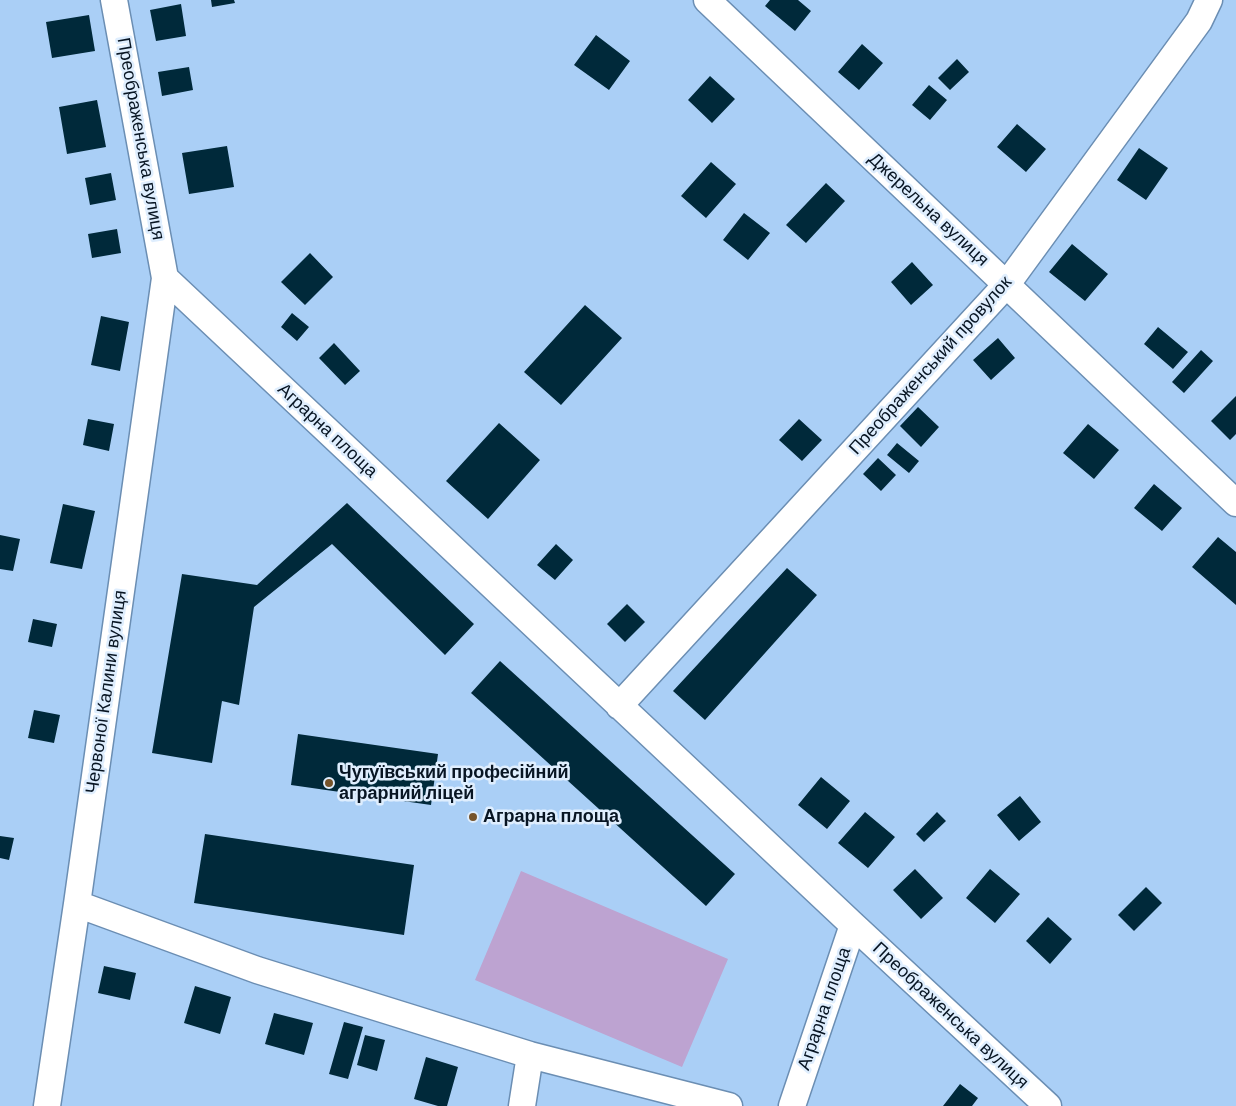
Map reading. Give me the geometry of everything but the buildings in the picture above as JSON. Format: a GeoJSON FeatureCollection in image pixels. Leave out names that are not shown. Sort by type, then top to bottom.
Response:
{"type":"FeatureCollection","features":[{"type":"Feature","properties":{"kind":"street","name":"Преображенська вулиця"},"geometry":{"type":"LineString","coordinates":[[114,0],[165,278]]}},
{"type":"Feature","properties":{"kind":"street","name":"Джерельна вулиця"},"geometry":{"type":"LineString","coordinates":[[707,0],[1236,503]]}},
{"type":"Feature","properties":{"kind":"street","name":"Преображенський провулок"},"geometry":{"type":"LineString","coordinates":[[619,706],[1007,284],[1199,21],[1209,0]]}},
{"type":"Feature","properties":{"kind":"street","name":"Аграрна площа"},"geometry":{"type":"LineString","coordinates":[[165,278],[853,925],[792,1106]]}},
{"type":"Feature","properties":{"kind":"street","name":"Червоної Калини вулиця"},"geometry":{"type":"LineString","coordinates":[[47,1106],[165,278]]}},
{"type":"Feature","properties":{"kind":"street"},"geometry":{"type":"LineString","coordinates":[[77,904],[257,970],[530,1055],[729,1106]]}},
{"type":"Feature","properties":{"kind":"street","name":"Преображенська вулиця"},"geometry":{"type":"LineString","coordinates":[[853,925],[1048,1106]]}},
{"type":"Feature","properties":{"kind":"street"},"geometry":{"type":"LineString","coordinates":[[522,1106],[530,1055]]}},
{"type":"Feature","properties":{"kind":"shaded area"},"geometry":{"type":"Polygon","coordinates":[[[521,871],[728,959],[682,1067],[475,980],[521,871]]]}},
{"type":"Feature","properties":{"kind":"place","name":"Чугуївський професійний аграрний ліцей"},"geometry":{"type":"Point","coordinates":[329,783]}},
{"type":"Feature","properties":{"kind":"place","name":"Аграрна площа"},"geometry":{"type":"Point","coordinates":[473,817]}}]}
